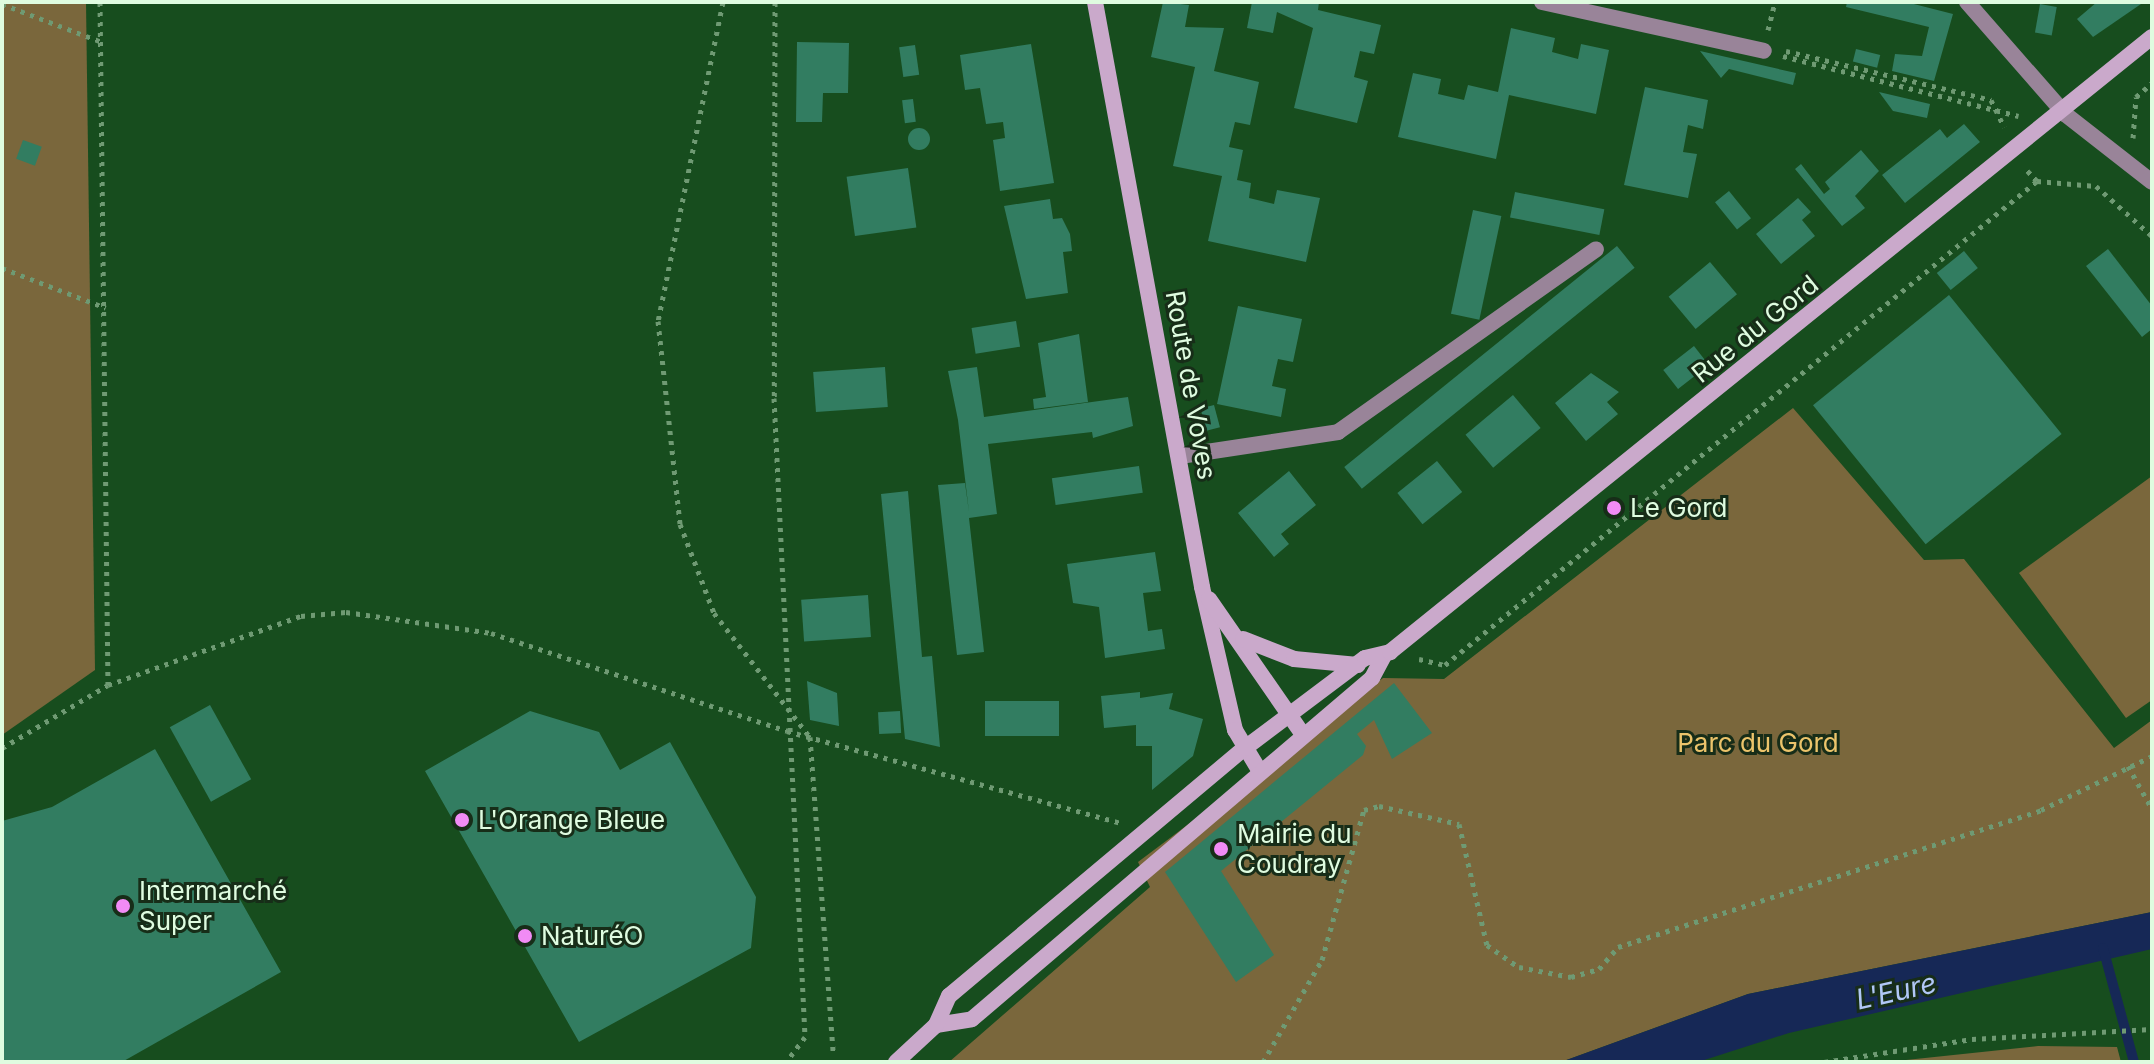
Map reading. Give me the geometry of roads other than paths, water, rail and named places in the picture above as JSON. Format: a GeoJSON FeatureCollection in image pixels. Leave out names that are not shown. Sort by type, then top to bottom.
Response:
{"type":"FeatureCollection","features":[{"type":"Feature","properties":{"kind":"main road","name":"Route de Voves"},"geometry":{"type":"LineString","coordinates":[[1095,2],[1202,587],[1245,748],[1259,770]]}},
{"type":"Feature","properties":{"kind":"main road","name":"Rue du Gord"},"geometry":{"type":"LineString","coordinates":[[936,1025],[972,1019],[1259,770],[1372,678],[1388,653],[2065,114],[2152,37]]}},
{"type":"Feature","properties":{"kind":"main road"},"geometry":{"type":"LineString","coordinates":[[1202,587],[1303,735]]}},
{"type":"Feature","properties":{"kind":"main road"},"geometry":{"type":"LineString","coordinates":[[1228,629],[1269,653],[1357,664],[1372,678]]}},
{"type":"Feature","properties":{"kind":"main road","name":"Rue du Gord"},"geometry":{"type":"LineString","coordinates":[[936,1025],[949,996],[1245,748],[1357,664],[1388,653]]}},
{"type":"Feature","properties":{"kind":"main road"},"geometry":{"type":"LineString","coordinates":[[896,1062],[936,1025]]}},
{"type":"Feature","properties":{"kind":"street"},"geometry":{"type":"LineString","coordinates":[[1542,2],[1771,50]]}},
{"type":"Feature","properties":{"kind":"street"},"geometry":{"type":"LineString","coordinates":[[1967,2],[2065,114],[2152,182]]}},
{"type":"Feature","properties":{"kind":"street"},"geometry":{"type":"LineString","coordinates":[[1180,456],[1338,432],[1596,249]]}},
{"type":"Feature","properties":{"kind":"water","name":"L'Eure"},"geometry":{"type":"Polygon","coordinates":[[[2152,912],[2152,949],[1789,1033],[1698,1062],[1561,1062],[1748,994],[2152,912]]]}},
{"type":"Feature","properties":{"kind":"waterway"},"geometry":{"type":"LineString","coordinates":[[2103,948],[2134,1062]]}},
{"type":"Feature","properties":{"kind":"place","name":"Le Gord"},"geometry":{"type":"Point","coordinates":[1614,508]}},
{"type":"Feature","properties":{"kind":"place","name":"L'Orange Bleue"},"geometry":{"type":"Point","coordinates":[462,820]}},
{"type":"Feature","properties":{"kind":"place","name":"Mairie du Coudray"},"geometry":{"type":"Point","coordinates":[1221,849]}},
{"type":"Feature","properties":{"kind":"place","name":"Intermarché Super"},"geometry":{"type":"Point","coordinates":[123,906]}},
{"type":"Feature","properties":{"kind":"place","name":"NaturéO"},"geometry":{"type":"Point","coordinates":[525,936]}},
{"type":"Feature","properties":{"kind":"park label","name":"Parc du Gord"},"geometry":{"type":"Point","coordinates":[1758,743]}}]}
